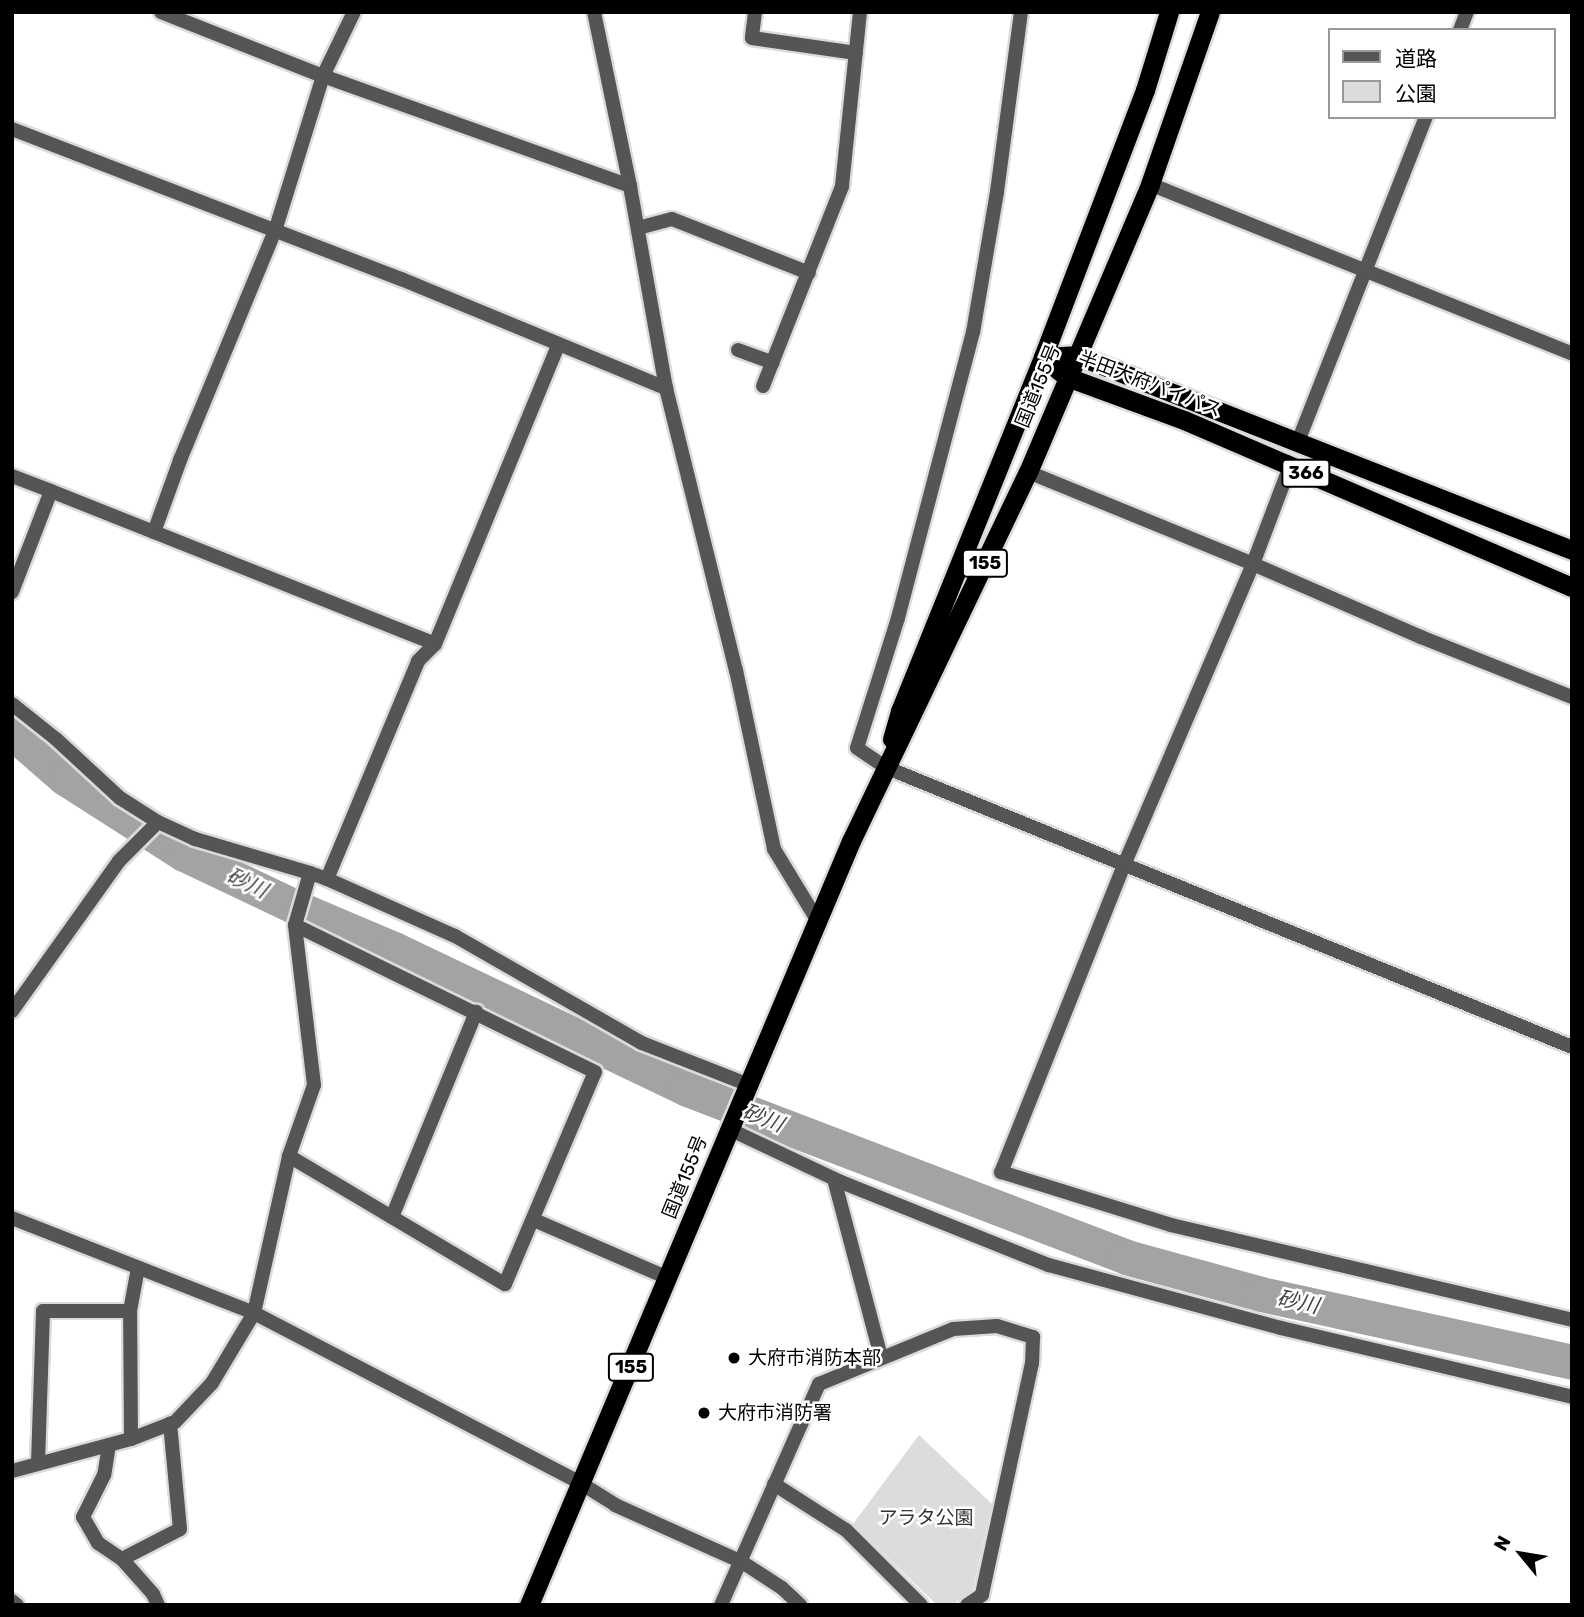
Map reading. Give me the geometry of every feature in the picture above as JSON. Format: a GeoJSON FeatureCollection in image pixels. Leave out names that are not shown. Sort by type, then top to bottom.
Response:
{"type":"FeatureCollection","features":[{"type":"Feature","properties":{"kind":"highway","name":"国道155号"},"geometry":{"type":"LineString","coordinates":[[885,767],[900,711],[1043,357],[1145,90],[1169,12]]}},
{"type":"Feature","properties":{"kind":"highway","name":"国道155号"},"geometry":{"type":"LineString","coordinates":[[529,1605],[885,767],[927,686],[1028,472],[1150,184],[1210,12]]}},
{"type":"Feature","properties":{"kind":"highway","name":"半田大府パイパス"},"geometry":{"type":"LineString","coordinates":[[1043,357],[1076,355],[1572,550]]}},
{"type":"Feature","properties":{"kind":"highway","name":"半田大府パイパス"},"geometry":{"type":"LineString","coordinates":[[1043,357],[1067,377],[1184,420],[1572,587]]}},
{"type":"Feature","properties":{"kind":"street"},"geometry":{"type":"LineString","coordinates":[[161,12],[323,76],[630,186]]}},
{"type":"Feature","properties":{"kind":"street"},"geometry":{"type":"LineString","coordinates":[[154,532],[180,460],[275,231],[323,76],[354,12]]}},
{"type":"Feature","properties":{"kind":"street"},"geometry":{"type":"LineString","coordinates":[[594,12],[630,186],[666,388],[736,670],[774,849],[818,923]]}},
{"type":"Feature","properties":{"kind":"street"},"geometry":{"type":"LineString","coordinates":[[755,12],[752,38],[856,53]]}},
{"type":"Feature","properties":{"kind":"street"},"geometry":{"type":"LineString","coordinates":[[763,386],[842,186],[860,12]]}},
{"type":"Feature","properties":{"kind":"street"},"geometry":{"type":"LineString","coordinates":[[1021,12],[997,192],[973,332],[901,605],[857,748],[885,767],[1572,1047]]}},
{"type":"Feature","properties":{"kind":"street"},"geometry":{"type":"LineString","coordinates":[[1297,444],[1363,270],[1425,119]]}},
{"type":"Feature","properties":{"kind":"street"},"geometry":{"type":"LineString","coordinates":[[12,129],[401,279],[558,346],[666,388]]}},
{"type":"Feature","properties":{"kind":"street"},"geometry":{"type":"LineString","coordinates":[[1150,184],[1572,354]]}},
{"type":"Feature","properties":{"kind":"street"},"geometry":{"type":"LineString","coordinates":[[638,228],[673,219],[809,273]]}},
{"type":"Feature","properties":{"kind":"street"},"geometry":{"type":"LineString","coordinates":[[327,879],[418,661],[435,644],[558,346]]}},
{"type":"Feature","properties":{"kind":"street"},"geometry":{"type":"LineString","coordinates":[[738,350],[772,363]]}},
{"type":"Feature","properties":{"kind":"street"},"geometry":{"type":"LineString","coordinates":[[1290,466],[1253,564],[1124,865],[1001,1172],[1171,1225],[1572,1320]]}},
{"type":"Feature","properties":{"kind":"street"},"geometry":{"type":"LineString","coordinates":[[1028,472],[1253,564],[1421,637],[1572,697]]}},
{"type":"Feature","properties":{"kind":"street"},"geometry":{"type":"LineString","coordinates":[[12,476],[435,644]]}},
{"type":"Feature","properties":{"kind":"street"},"geometry":{"type":"LineString","coordinates":[[12,592],[51,491]]}},
{"type":"Feature","properties":{"kind":"street"},"geometry":{"type":"LineString","coordinates":[[12,704],[56,739],[120,798],[157,823],[195,839],[327,879],[455,936],[642,1043],[749,1086]]}},
{"type":"Feature","properties":{"kind":"street"},"geometry":{"type":"LineString","coordinates":[[12,1011],[119,861],[157,823]]}},
{"type":"Feature","properties":{"kind":"street"},"geometry":{"type":"LineString","coordinates":[[12,1471],[131,1439],[170,1423],[212,1383],[254,1313],[289,1156],[314,1085],[295,924],[310,873]]}},
{"type":"Feature","properties":{"kind":"street"},"geometry":{"type":"LineString","coordinates":[[289,1156],[505,1284],[595,1072],[295,924]]}},
{"type":"Feature","properties":{"kind":"street"},"geometry":{"type":"LineString","coordinates":[[393,1217],[477,1012]]}},
{"type":"Feature","properties":{"kind":"street"},"geometry":{"type":"LineString","coordinates":[[730,1129],[834,1179],[1049,1265],[1281,1328],[1572,1397]]}},
{"type":"Feature","properties":{"kind":"street"},"geometry":{"type":"LineString","coordinates":[[834,1179],[881,1357]]}},
{"type":"Feature","properties":{"kind":"street"},"geometry":{"type":"LineString","coordinates":[[12,1218],[254,1313],[582,1484],[615,1505],[742,1562],[782,1588],[800,1605]]}},
{"type":"Feature","properties":{"kind":"street"},"geometry":{"type":"LineString","coordinates":[[534,1220],[668,1278]]}},
{"type":"Feature","properties":{"kind":"street"},"geometry":{"type":"LineString","coordinates":[[131,1439],[130,1311],[138,1268]]}},
{"type":"Feature","properties":{"kind":"street"},"geometry":{"type":"LineString","coordinates":[[38,1463],[43,1311],[130,1311]]}},
{"type":"Feature","properties":{"kind":"street"},"geometry":{"type":"LineString","coordinates":[[721,1605],[819,1384],[953,1329],[997,1326],[1033,1337],[1032,1363],[982,1595],[967,1605]]}},
{"type":"Feature","properties":{"kind":"street"},"geometry":{"type":"LineString","coordinates":[[122,1559],[180,1529],[170,1423]]}},
{"type":"Feature","properties":{"kind":"street"},"geometry":{"type":"LineString","coordinates":[[109,1445],[104,1475],[83,1517],[98,1543],[122,1559],[153,1594],[158,1605]]}},
{"type":"Feature","properties":{"kind":"street"},"geometry":{"type":"LineString","coordinates":[[774,1484],[846,1530],[921,1605]]}},
{"type":"Feature","properties":{"kind":"street"},"geometry":{"type":"LineString","coordinates":[[12,1601],[17,1605]]}},
{"type":"Feature","properties":{"kind":"green space","name":"アラタ公園"},"geometry":{"type":"Polygon","coordinates":[[[919,1435],[992,1504],[973,1589],[953,1605],[937,1605],[853,1524],[919,1435]]]}},
{"type":"Feature","properties":{"kind":"waterway","name":"砂川"},"geometry":{"type":"LineString","coordinates":[[12,732],[65,778],[184,854],[302,910],[394,949],[687,1089],[1126,1257],[1261,1294],[1572,1362]]}},
{"type":"Feature","properties":{"kind":"place","name":"大府市消防本部"},"geometry":{"type":"Point","coordinates":[734,1358]}},
{"type":"Feature","properties":{"kind":"place","name":"大府市消防署"},"geometry":{"type":"Point","coordinates":[704,1413]}}]}
